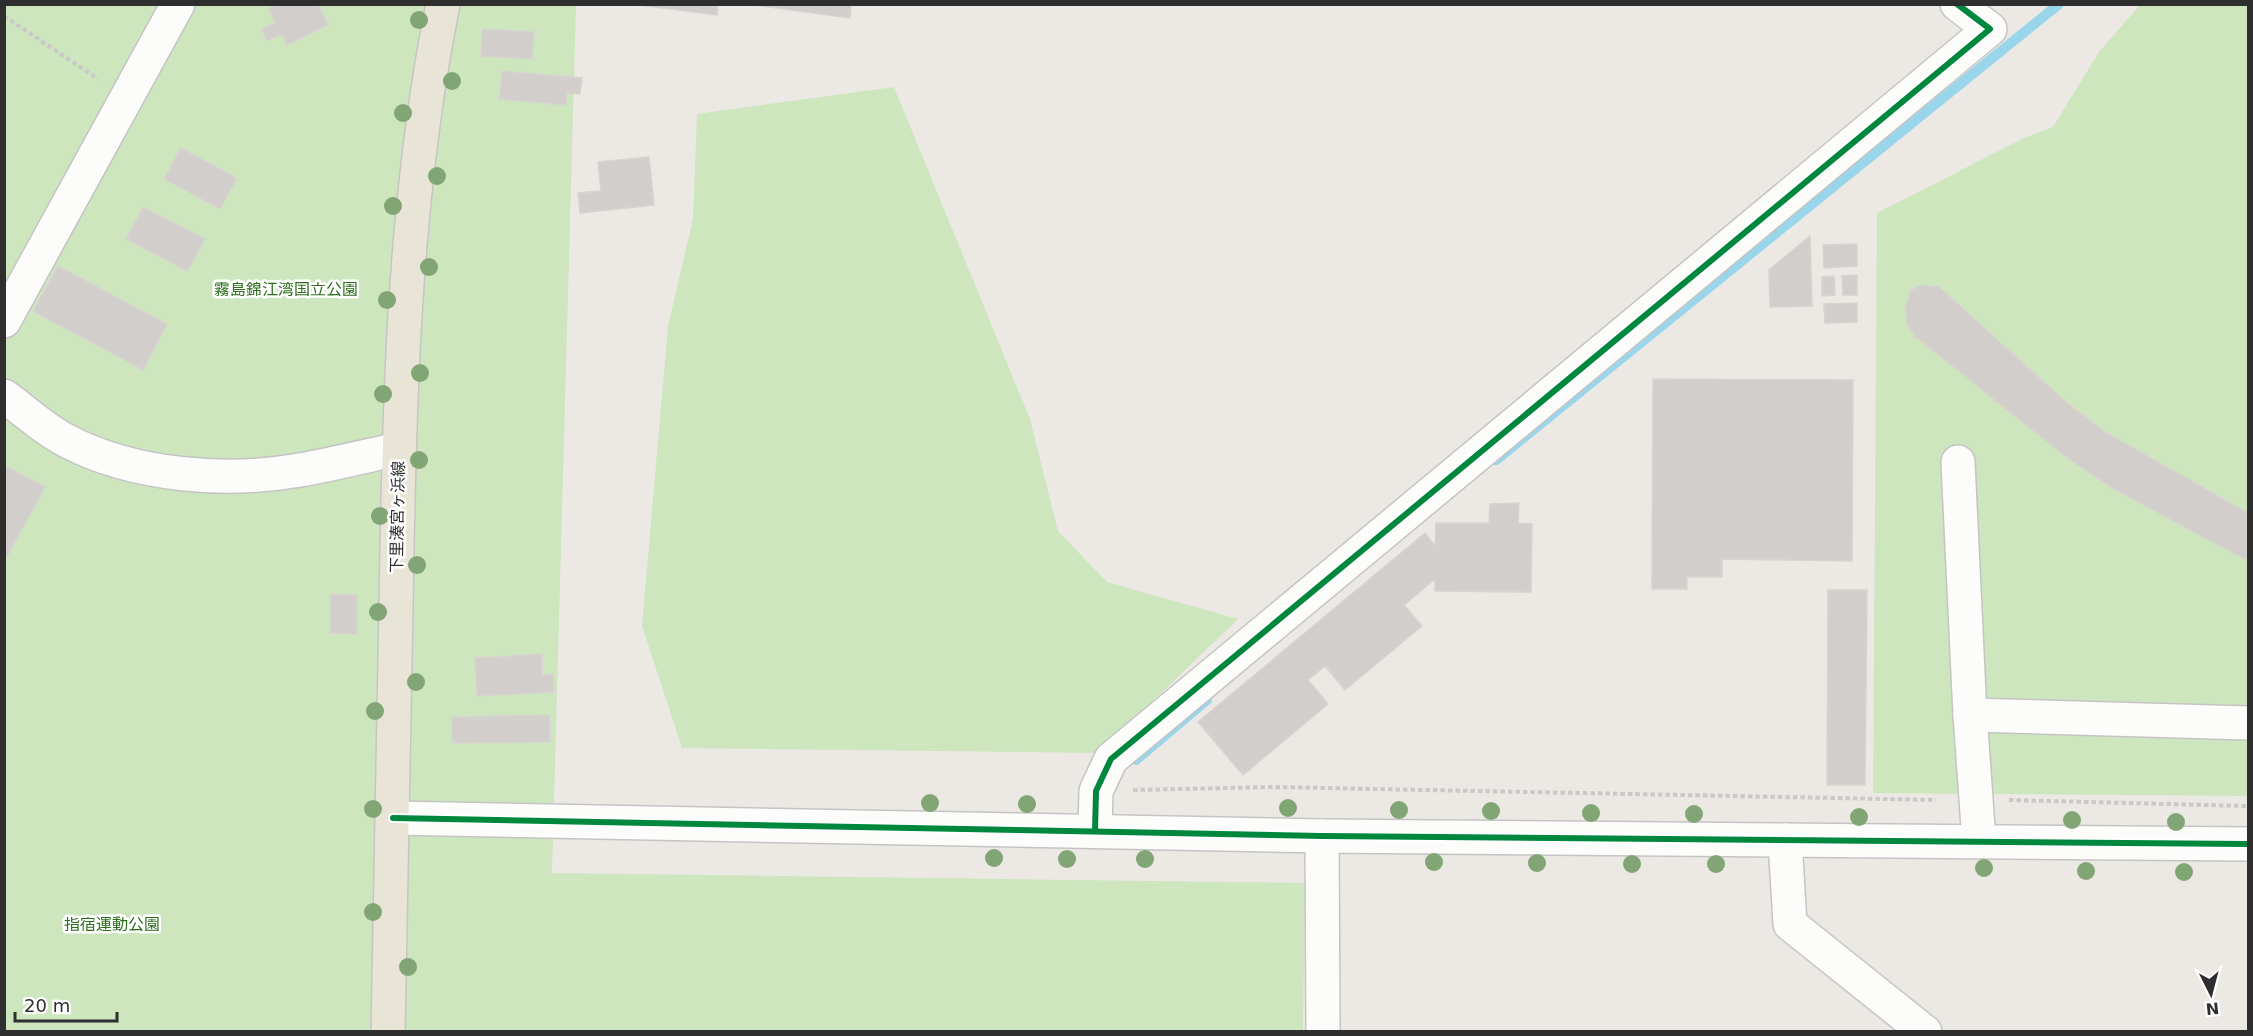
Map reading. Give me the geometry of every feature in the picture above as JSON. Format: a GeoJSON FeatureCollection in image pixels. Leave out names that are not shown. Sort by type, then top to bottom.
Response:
{"type":"FeatureCollection","features":[{"type":"Feature","properties":{"kind":"main road","name":"下里湊宮ヶ浜線"},"geometry":{"type":"LineString","coordinates":[[388,1032],[398,449],[404,320],[415,190],[431,64],[443,4]]}},
{"type":"Feature","properties":{"kind":"street"},"geometry":{"type":"LineString","coordinates":[[4,321],[178,4]]}},
{"type":"Feature","properties":{"kind":"street"},"geometry":{"type":"LineString","coordinates":[[1095,831],[1096,791],[1111,759],[1990,29],[1957,4]]}},
{"type":"Feature","properties":{"kind":"street"},"geometry":{"type":"LineString","coordinates":[[4,396],[66,441],[119,463],[178,473],[235,475],[298,470],[398,449]]}},
{"type":"Feature","properties":{"kind":"street"},"geometry":{"type":"LineString","coordinates":[[1958,462],[1978,841]]}},
{"type":"Feature","properties":{"kind":"street"},"geometry":{"type":"LineString","coordinates":[[1970,715],[2248,723]]}},
{"type":"Feature","properties":{"kind":"street"},"geometry":{"type":"LineString","coordinates":[[393,818],[1322,836],[2248,844]]}},
{"type":"Feature","properties":{"kind":"street"},"geometry":{"type":"LineString","coordinates":[[1322,836],[1323,1032]]}},
{"type":"Feature","properties":{"kind":"street"},"geometry":{"type":"LineString","coordinates":[[1785,840],[1790,924],[1925,1032]]}},
{"type":"Feature","properties":{"kind":"path"},"geometry":{"type":"LineString","coordinates":[[4,16],[126,98]]}},
{"type":"Feature","properties":{"kind":"path"},"geometry":{"type":"LineString","coordinates":[[1129,790],[1274,787],[1936,800]]}},
{"type":"Feature","properties":{"kind":"path"},"geometry":{"type":"LineString","coordinates":[[2004,800],[2248,806]]}},
{"type":"Feature","properties":{"kind":"green space","name":"霧島錦江湾国立公園"},"geometry":{"type":"Polygon","coordinates":[[[5,5],[576,5],[552,873],[1305,883],[1303,1031],[5,1032],[5,5]]]}},
{"type":"Feature","properties":{"kind":"green space"},"geometry":{"type":"Polygon","coordinates":[[[2140,5],[2248,5],[2248,796],[1873,793],[1877,213],[2024,138],[2053,127],[2099,52],[2140,5]]]}},
{"type":"Feature","properties":{"kind":"green space"},"geometry":{"type":"Polygon","coordinates":[[[894,87],[1030,419],[1058,531],[1107,582],[1238,619],[1099,753],[682,748],[642,626],[668,326],[693,219],[697,114],[894,87]]]}},
{"type":"Feature","properties":{"kind":"building"},"geometry":{"type":"Polygon","coordinates":[[[276,4],[318,4],[328,25],[287,45],[282,34],[267,41],[262,29],[275,23],[269,8],[276,4]]]}},
{"type":"Feature","properties":{"kind":"building"},"geometry":{"type":"Polygon","coordinates":[[[631,4],[718,4],[717,15],[631,4]]]}},
{"type":"Feature","properties":{"kind":"building"},"geometry":{"type":"Polygon","coordinates":[[[747,4],[851,4],[850,18],[747,4]]]}},
{"type":"Feature","properties":{"kind":"building"},"geometry":{"type":"Polygon","coordinates":[[[482,29],[534,32],[532,59],[481,56],[482,29]]]}},
{"type":"Feature","properties":{"kind":"building"},"geometry":{"type":"Polygon","coordinates":[[[502,71],[582,78],[580,94],[567,93],[566,105],[499,99],[502,71]]]}},
{"type":"Feature","properties":{"kind":"building"},"geometry":{"type":"Polygon","coordinates":[[[181,148],[237,178],[220,209],[164,179],[181,148]]]}},
{"type":"Feature","properties":{"kind":"building"},"geometry":{"type":"Polygon","coordinates":[[[649,157],[654,205],[580,213],[578,193],[601,191],[598,162],[649,157]]]}},
{"type":"Feature","properties":{"kind":"building"},"geometry":{"type":"Polygon","coordinates":[[[143,207],[205,239],[187,271],[126,239],[143,207]]]}},
{"type":"Feature","properties":{"kind":"building"},"geometry":{"type":"Polygon","coordinates":[[[1810,236],[1812,306],[1770,307],[1769,270],[1810,236]]]}},
{"type":"Feature","properties":{"kind":"building"},"geometry":{"type":"Polygon","coordinates":[[[1857,244],[1857,266],[1824,268],[1823,245],[1857,244]]]}},
{"type":"Feature","properties":{"kind":"building"},"geometry":{"type":"Polygon","coordinates":[[[58,266],[167,324],[143,370],[33,311],[58,266]]]}},
{"type":"Feature","properties":{"kind":"building"},"geometry":{"type":"Polygon","coordinates":[[[1857,275],[1857,295],[1843,295],[1842,276],[1857,275]]]}},
{"type":"Feature","properties":{"kind":"building"},"geometry":{"type":"Polygon","coordinates":[[[1834,276],[1835,295],[1822,296],[1822,277],[1834,276]]]}},
{"type":"Feature","properties":{"kind":"building"},"geometry":{"type":"Polygon","coordinates":[[[1922,285],[1939,287],[2065,401],[2105,432],[2248,513],[2248,561],[2114,489],[2070,460],[1915,336],[1907,324],[1905,309],[1911,290],[1922,285]]]}},
{"type":"Feature","properties":{"kind":"building"},"geometry":{"type":"Polygon","coordinates":[[[1857,303],[1857,322],[1825,323],[1824,304],[1857,303]]]}},
{"type":"Feature","properties":{"kind":"building"},"geometry":{"type":"Polygon","coordinates":[[[1653,379],[1853,380],[1852,561],[1722,559],[1722,577],[1687,577],[1687,589],[1652,589],[1653,379]]]}},
{"type":"Feature","properties":{"kind":"building"},"geometry":{"type":"Polygon","coordinates":[[[4,465],[45,487],[4,562],[4,465]]]}},
{"type":"Feature","properties":{"kind":"building"},"geometry":{"type":"Polygon","coordinates":[[[1519,503],[1518,523],[1532,524],[1531,592],[1435,591],[1435,579],[1404,605],[1422,626],[1345,690],[1325,666],[1308,680],[1328,704],[1243,775],[1198,722],[1425,533],[1435,546],[1436,523],[1489,523],[1490,504],[1519,503]]]}},
{"type":"Feature","properties":{"kind":"building"},"geometry":{"type":"Polygon","coordinates":[[[1828,590],[1867,590],[1865,785],[1827,785],[1828,590]]]}},
{"type":"Feature","properties":{"kind":"building"},"geometry":{"type":"Polygon","coordinates":[[[330,594],[357,595],[357,634],[330,633],[330,594]]]}},
{"type":"Feature","properties":{"kind":"building"},"geometry":{"type":"Polygon","coordinates":[[[542,654],[542,675],[553,674],[554,692],[477,696],[475,658],[542,654]]]}},
{"type":"Feature","properties":{"kind":"building"},"geometry":{"type":"Polygon","coordinates":[[[550,715],[550,742],[452,743],[452,717],[550,715]]]}},
{"type":"Feature","properties":{"kind":"waterway"},"geometry":{"type":"LineString","coordinates":[[1496,460],[2059,4]]}},
{"type":"Feature","properties":{"kind":"waterway"},"geometry":{"type":"LineString","coordinates":[[1136,760],[1207,700]]}},
{"type":"Feature","properties":{"kind":"cycle path"},"geometry":{"type":"LineString","coordinates":[[1095,831],[1096,791],[1111,759],[1990,29],[1957,4]]}},
{"type":"Feature","properties":{"kind":"cycle path"},"geometry":{"type":"LineString","coordinates":[[393,818],[1322,836],[2248,844]]}},
{"type":"Feature","properties":{"kind":"park label","name":"指宿運動公園"},"geometry":{"type":"Point","coordinates":[112,924]}}]}
